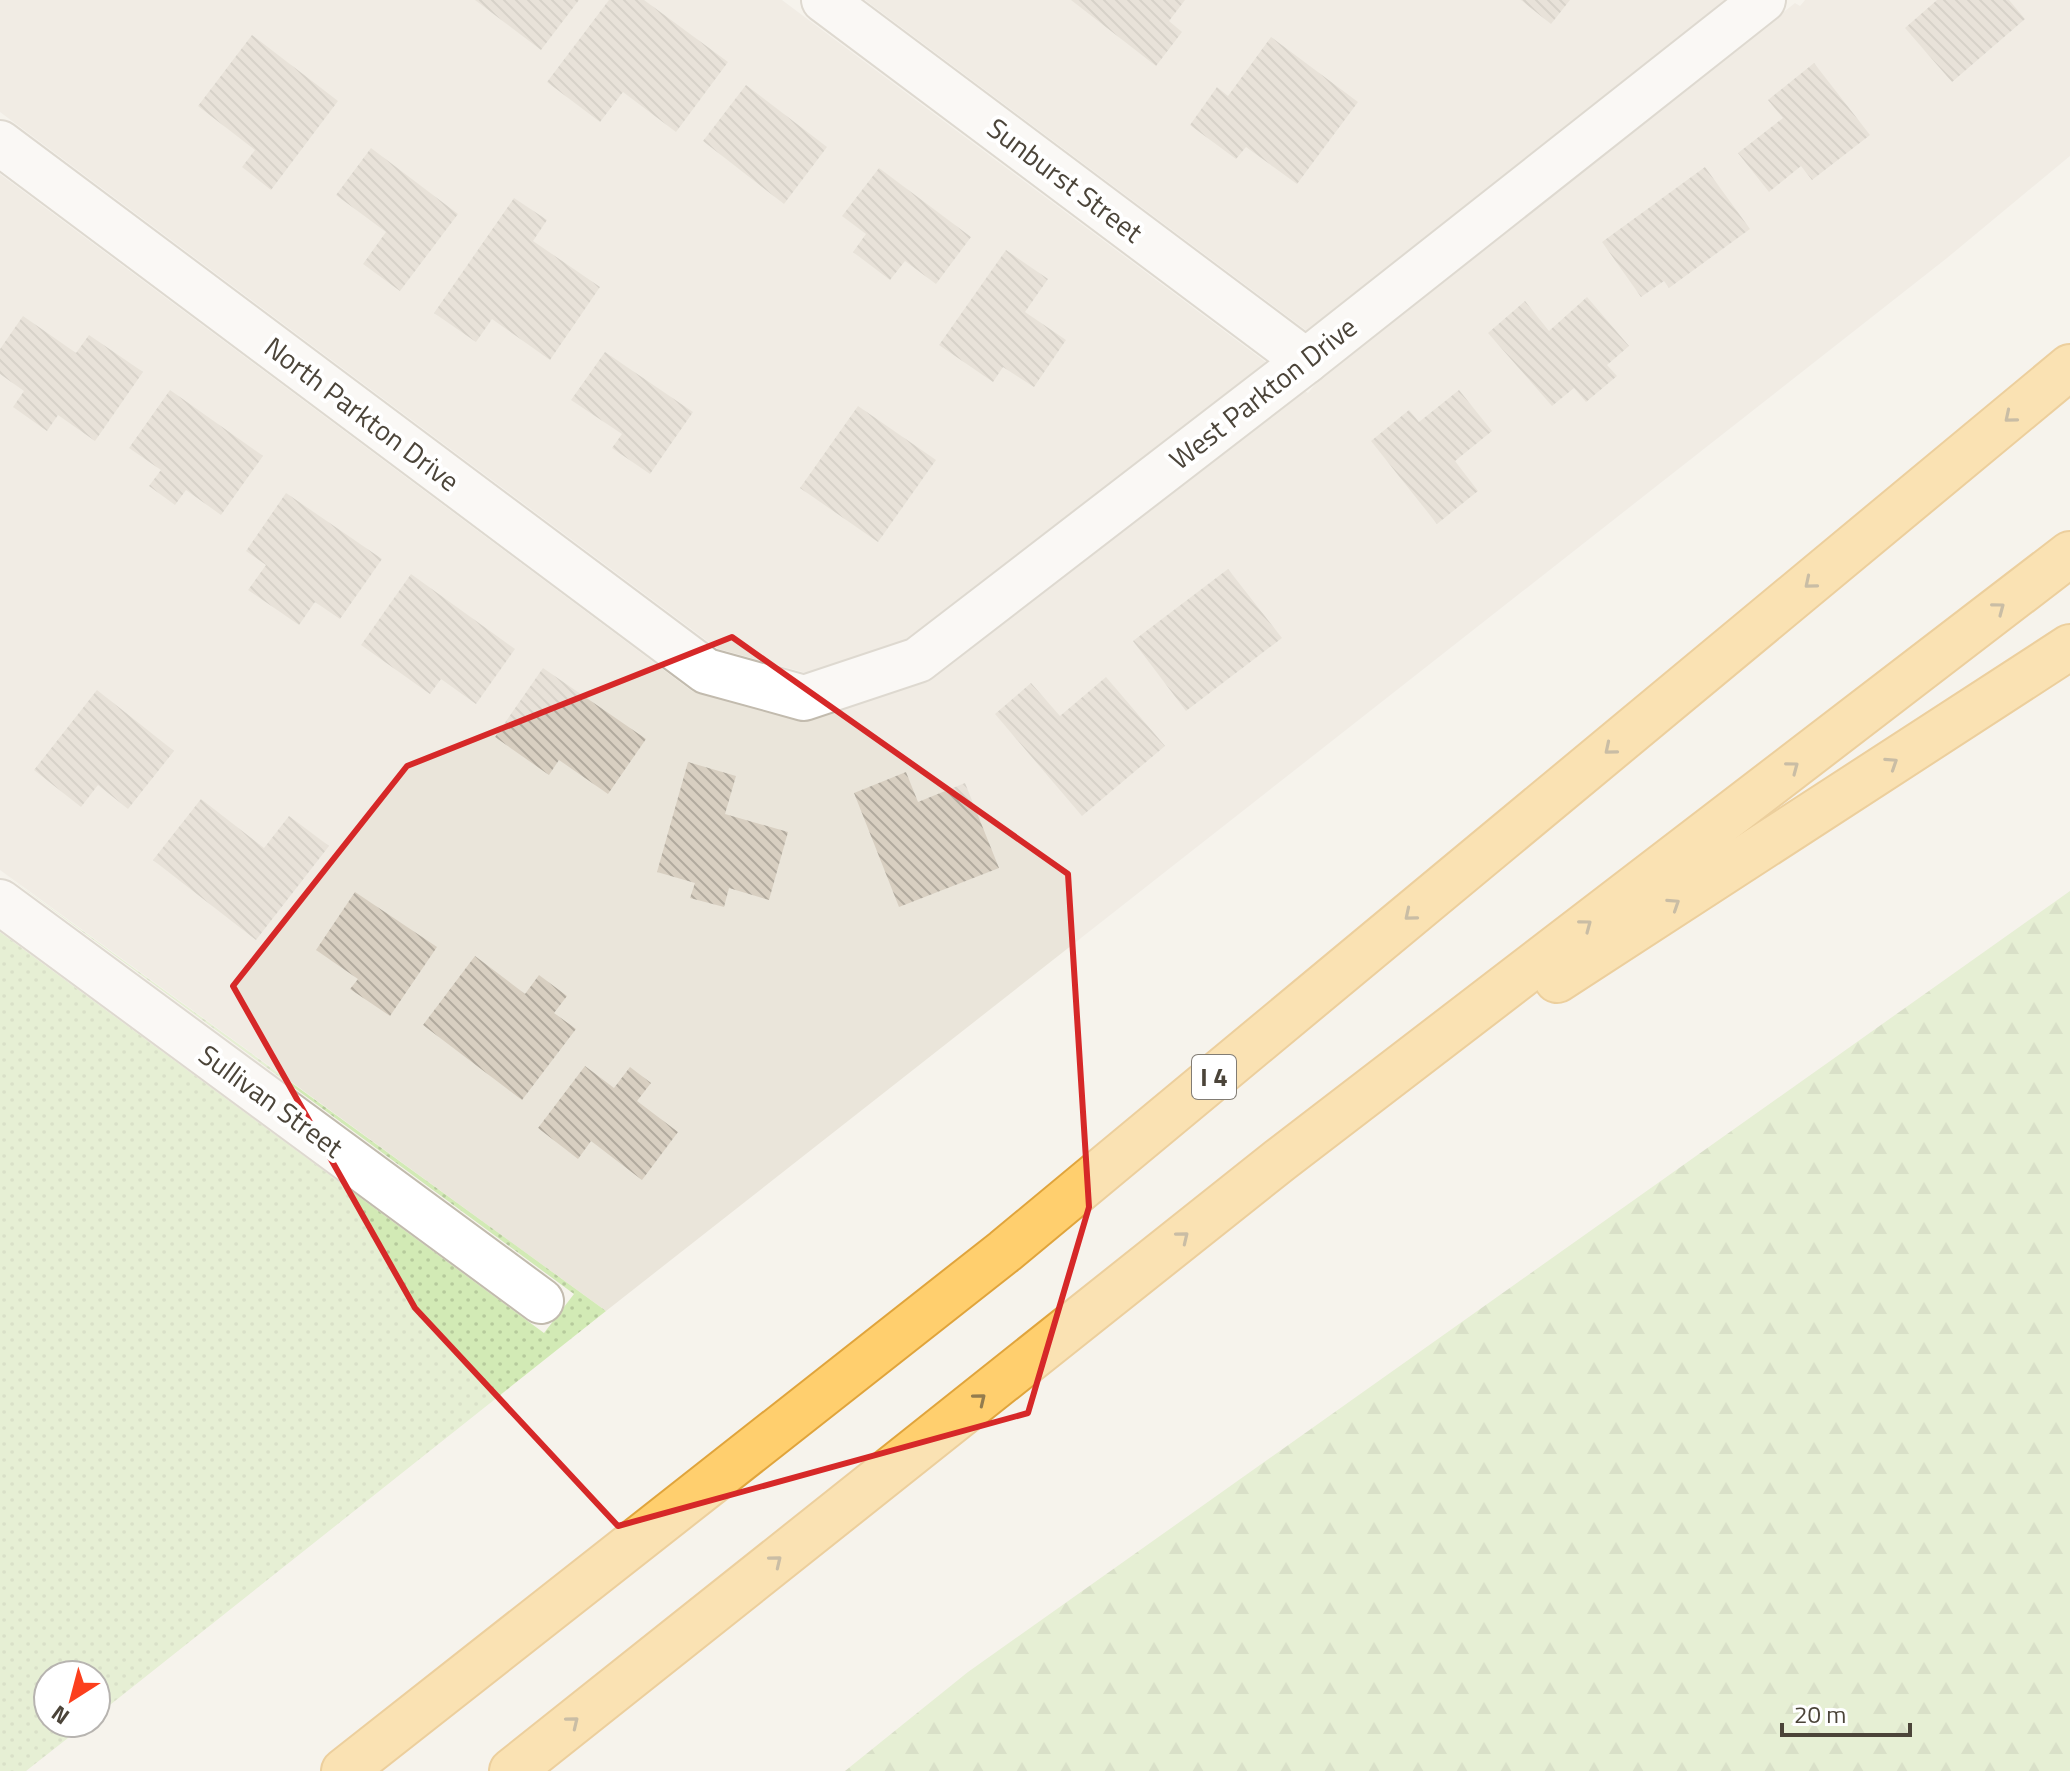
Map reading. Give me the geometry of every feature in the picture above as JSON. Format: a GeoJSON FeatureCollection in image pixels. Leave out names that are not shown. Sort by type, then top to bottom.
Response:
{"type":"FeatureCollection","features":[{"type":"Feature","properties":{"kind":"highway","name":"I 4"},"geometry":{"type":"LineString","coordinates":[[344,1771],[1005,1251],[2070,367]]}},
{"type":"Feature","properties":{"kind":"highway"},"geometry":{"type":"LineString","coordinates":[[512,1771],[1280,1160],[2070,554]]}},
{"type":"Feature","properties":{"kind":"highway"},"geometry":{"type":"LineString","coordinates":[[1280,1160],[2070,647]]}},
{"type":"Feature","properties":{"kind":"street","name":"Sunburst Street"},"geometry":{"type":"LineString","coordinates":[[824,0],[1306,361]]}},
{"type":"Feature","properties":{"kind":"street","name":"West Parkton Drive"},"geometry":{"type":"LineString","coordinates":[[727,676],[804,698],[918,660],[1306,361],[1763,0]]}},
{"type":"Feature","properties":{"kind":"street","name":"North Parkton Drive"},"geometry":{"type":"LineString","coordinates":[[0,143],[706,671],[727,676]]}},
{"type":"Feature","properties":{"kind":"street","name":"Sullivan Street"},"geometry":{"type":"LineString","coordinates":[[0,902],[541,1301]]}},
{"type":"Feature","properties":{"kind":"highlighted area"},"geometry":{"type":"Polygon","coordinates":[[[732,637],[1068,874],[1089,1207],[1028,1413],[618,1526],[415,1308],[233,986],[407,766],[732,637]]]}},
{"type":"Feature","properties":{"kind":"shaded area"},"geometry":{"type":"Polygon","coordinates":[[[0,0],[782,0],[1267,363],[910,640],[806,673],[718,649],[0,112],[0,0]]]}},
{"type":"Feature","properties":{"kind":"shaded area"},"geometry":{"type":"Polygon","coordinates":[[[865,0],[1728,0],[1307,331],[865,0]]]}},
{"type":"Feature","properties":{"kind":"shaded area"},"geometry":{"type":"Polygon","coordinates":[[[1805,0],[2070,0],[2070,156],[1947,258],[606,1311],[0,870],[0,174],[692,691],[796,720],[809,720],[923,683],[1303,390],[1308,393],[1321,377],[1795,3],[1800,6],[1805,0]]]}},
{"type":"Feature","properties":{"kind":"green space"},"geometry":{"type":"Polygon","coordinates":[[[0,871],[606,1311],[112,1703],[112,1659],[32,1659],[32,1739],[67,1739],[26,1771],[0,1771],[0,932],[544,1333],[574,1294],[0,871]]]}},
{"type":"Feature","properties":{"kind":"green space"},"geometry":{"type":"Polygon","coordinates":[[[2070,891],[2070,1771],[845,1771],[968,1672],[2070,891]]]}},
{"type":"Feature","properties":{"kind":"building"},"geometry":{"type":"Polygon","coordinates":[[[475,0],[579,0],[541,50],[475,0]]]}},
{"type":"Feature","properties":{"kind":"building"},"geometry":{"type":"Polygon","coordinates":[[[609,0],[644,0],[728,62],[676,132],[623,92],[600,122],[547,82],[609,0]]]}},
{"type":"Feature","properties":{"kind":"building"},"geometry":{"type":"Polygon","coordinates":[[[1071,0],[1185,0],[1169,21],[1182,32],[1156,66],[1071,0]]]}},
{"type":"Feature","properties":{"kind":"building"},"geometry":{"type":"Polygon","coordinates":[[[1521,0],[1570,0],[1551,24],[1521,0]]]}},
{"type":"Feature","properties":{"kind":"building"},"geometry":{"type":"Polygon","coordinates":[[[1937,0],[2009,0],[2025,19],[1952,82],[1905,28],[1937,0]]]}},
{"type":"Feature","properties":{"kind":"building"},"geometry":{"type":"Polygon","coordinates":[[[252,35],[338,101],[271,190],[242,167],[255,150],[198,106],[252,35]]]}},
{"type":"Feature","properties":{"kind":"building"},"geometry":{"type":"Polygon","coordinates":[[[1271,37],[1358,102],[1297,184],[1246,147],[1236,159],[1190,125],[1217,87],[1228,96],[1271,37]]]}},
{"type":"Feature","properties":{"kind":"building"},"geometry":{"type":"Polygon","coordinates":[[[1814,63],[1870,135],[1812,180],[1801,166],[1769,192],[1738,153],[1783,118],[1768,100],[1814,63]]]}},
{"type":"Feature","properties":{"kind":"building"},"geometry":{"type":"Polygon","coordinates":[[[746,85],[827,147],[784,204],[703,141],[746,85]]]}},
{"type":"Feature","properties":{"kind":"building"},"geometry":{"type":"Polygon","coordinates":[[[371,148],[458,214],[400,291],[363,264],[386,232],[336,195],[371,148]]]}},
{"type":"Feature","properties":{"kind":"building"},"geometry":{"type":"Polygon","coordinates":[[[1705,167],[1750,229],[1669,288],[1664,281],[1641,297],[1602,242],[1705,167]]]}},
{"type":"Feature","properties":{"kind":"building"},"geometry":{"type":"Polygon","coordinates":[[[879,168],[971,237],[936,284],[905,261],[890,280],[853,252],[866,234],[842,216],[879,168]]]}},
{"type":"Feature","properties":{"kind":"building"},"geometry":{"type":"Polygon","coordinates":[[[514,198],[547,220],[533,241],[600,287],[550,360],[492,319],[476,342],[434,313],[514,198]]]}},
{"type":"Feature","properties":{"kind":"building"},"geometry":{"type":"Polygon","coordinates":[[[1006,250],[1048,279],[1025,312],[1066,340],[1034,387],[1003,367],[993,382],[939,345],[1006,250]]]}},
{"type":"Feature","properties":{"kind":"building"},"geometry":{"type":"Polygon","coordinates":[[[1587,297],[1629,346],[1607,365],[1617,376],[1586,402],[1574,388],[1552,406],[1488,333],[1525,301],[1549,331],[1587,297]]]}},
{"type":"Feature","properties":{"kind":"building"},"geometry":{"type":"Polygon","coordinates":[[[23,316],[76,353],[89,335],[143,372],[95,441],[58,415],[47,431],[13,407],[24,391],[0,374],[0,349],[23,316]]]}},
{"type":"Feature","properties":{"kind":"building"},"geometry":{"type":"Polygon","coordinates":[[[605,352],[693,412],[650,474],[612,448],[622,434],[571,400],[605,352]]]}},
{"type":"Feature","properties":{"kind":"building"},"geometry":{"type":"Polygon","coordinates":[[[170,390],[263,456],[221,515],[186,490],[175,505],[149,486],[161,470],[129,448],[170,390]]]}},
{"type":"Feature","properties":{"kind":"building"},"geometry":{"type":"Polygon","coordinates":[[[1459,390],[1492,431],[1455,461],[1478,491],[1437,524],[1371,441],[1409,410],[1419,422],[1459,390]]]}},
{"type":"Feature","properties":{"kind":"building"},"geometry":{"type":"Polygon","coordinates":[[[858,406],[936,460],[878,542],[800,488],[858,406]]]}},
{"type":"Feature","properties":{"kind":"building"},"geometry":{"type":"Polygon","coordinates":[[[286,493],[382,559],[340,619],[315,602],[299,625],[248,590],[266,565],[246,551],[286,493]]]}},
{"type":"Feature","properties":{"kind":"building"},"geometry":{"type":"Polygon","coordinates":[[[1228,569],[1282,638],[1186,711],[1133,641],[1228,569]]]}},
{"type":"Feature","properties":{"kind":"building"},"geometry":{"type":"Polygon","coordinates":[[[411,574],[515,649],[476,704],[441,679],[430,694],[361,645],[411,574]]]}},
{"type":"Feature","properties":{"kind":"building"},"geometry":{"type":"Polygon","coordinates":[[[543,668],[646,739],[608,794],[559,760],[549,775],[495,737],[543,668]]]}},
{"type":"Feature","properties":{"kind":"building"},"geometry":{"type":"Polygon","coordinates":[[[1106,677],[1165,746],[1082,816],[995,714],[1031,683],[1060,716],[1106,677]]]}},
{"type":"Feature","properties":{"kind":"building"},"geometry":{"type":"Polygon","coordinates":[[[97,690],[174,751],[128,809],[98,785],[81,807],[34,770],[97,690]]]}},
{"type":"Feature","properties":{"kind":"building"},"geometry":{"type":"Polygon","coordinates":[[[688,762],[736,776],[725,814],[788,832],[769,900],[729,888],[724,907],[690,898],[695,883],[657,872],[688,762]]]}},
{"type":"Feature","properties":{"kind":"building"},"geometry":{"type":"Polygon","coordinates":[[[906,772],[918,802],[965,783],[999,868],[899,907],[854,793],[906,772]]]}},
{"type":"Feature","properties":{"kind":"building"},"geometry":{"type":"Polygon","coordinates":[[[201,799],[264,848],[289,816],[329,846],[256,940],[153,860],[201,799]]]}},
{"type":"Feature","properties":{"kind":"building"},"geometry":{"type":"Polygon","coordinates":[[[355,892],[437,947],[390,1016],[350,989],[358,979],[316,950],[355,892]]]}},
{"type":"Feature","properties":{"kind":"building"},"geometry":{"type":"Polygon","coordinates":[[[475,956],[525,994],[539,975],[567,996],[554,1013],[576,1029],[522,1100],[423,1025],[475,956]]]}},
{"type":"Feature","properties":{"kind":"building"},"geometry":{"type":"Polygon","coordinates":[[[585,1066],[614,1088],[630,1067],[651,1083],[637,1101],[678,1132],[642,1180],[591,1141],[578,1159],[538,1128],[585,1066]]]}}]}
